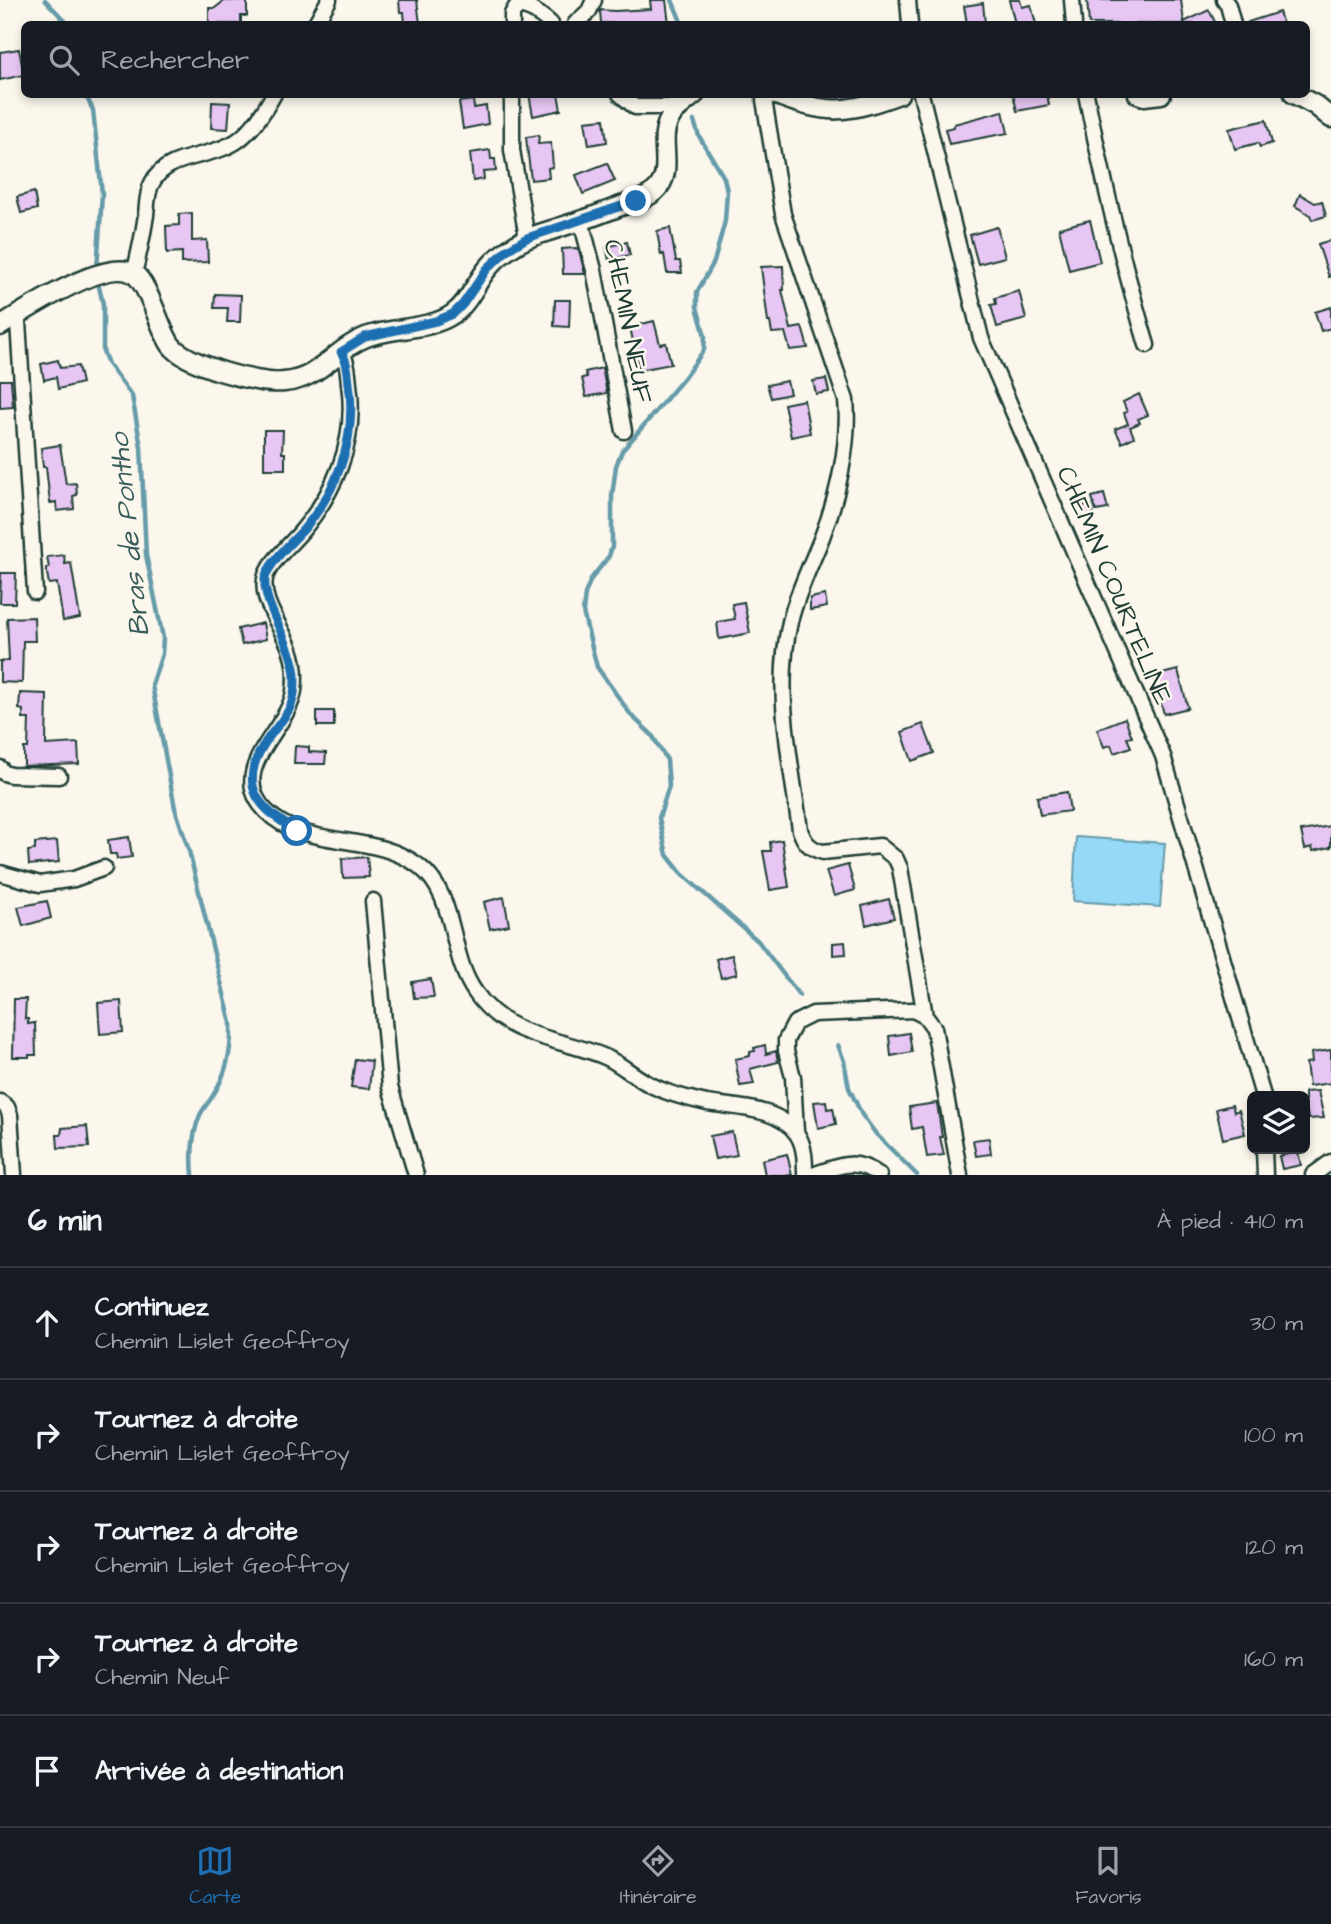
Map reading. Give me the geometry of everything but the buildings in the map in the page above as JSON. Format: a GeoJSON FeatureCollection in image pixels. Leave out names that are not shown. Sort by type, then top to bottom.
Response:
{"type":"FeatureCollection","features":[{"type":"Feature","properties":{"kind":"main road","name":"CHEMIN NEUF"},"geometry":{"type":"LineString","coordinates":[[127,272],[142,283],[172,346],[184,356],[199,363],[271,383],[311,376],[365,337],[436,321],[453,314],[487,269],[507,250],[527,238],[636,201],[654,191],[663,178],[665,169],[664,132],[669,119],[690,98]]}},
{"type":"Feature","properties":{"kind":"main road"},"geometry":{"type":"LineString","coordinates":[[786,98],[815,108],[846,110],[886,98]]}},
{"type":"Feature","properties":{"kind":"main road"},"geometry":{"type":"LineString","coordinates":[[1302,98],[1331,118]]}},
{"type":"Feature","properties":{"kind":"main road"},"geometry":{"type":"LineString","coordinates":[[7,322],[78,281],[127,272]]}},
{"type":"Feature","properties":{"kind":"street"},"geometry":{"type":"LineString","coordinates":[[317,21],[329,0]]}},
{"type":"Feature","properties":{"kind":"street"},"geometry":{"type":"LineString","coordinates":[[578,21],[589,11],[594,0]]}},
{"type":"Feature","properties":{"kind":"street"},"geometry":{"type":"LineString","coordinates":[[908,0],[909,21]]}},
{"type":"Feature","properties":{"kind":"street"},"geometry":{"type":"LineString","coordinates":[[1072,0],[1074,21]]}},
{"type":"Feature","properties":{"kind":"street"},"geometry":{"type":"LineString","coordinates":[[1224,0],[1232,21]]}},
{"type":"Feature","properties":{"kind":"street"},"geometry":{"type":"LineString","coordinates":[[513,21],[516,7],[522,6],[548,21]]}},
{"type":"Feature","properties":{"kind":"street"},"geometry":{"type":"LineString","coordinates":[[127,272],[140,253],[150,186],[158,174],[171,164],[238,140],[258,121],[272,98]]}},
{"type":"Feature","properties":{"kind":"street"},"geometry":{"type":"LineString","coordinates":[[512,98],[512,150],[527,238]]}},
{"type":"Feature","properties":{"kind":"street"},"geometry":{"type":"LineString","coordinates":[[625,98],[635,107],[680,107]]}},
{"type":"Feature","properties":{"kind":"street"},"geometry":{"type":"LineString","coordinates":[[765,98],[781,206],[846,400],[848,420],[847,440],[824,534],[800,591],[785,650],[783,707],[800,830],[803,838],[816,850],[823,852],[880,846],[895,859],[900,868],[926,1016],[934,1028],[960,1175]]}},
{"type":"Feature","properties":{"kind":"street","name":"CHEMIN COURTELINE"},"geometry":{"type":"LineString","coordinates":[[921,98],[981,338],[1163,756],[1262,1091]]}},
{"type":"Feature","properties":{"kind":"street"},"geometry":{"type":"LineString","coordinates":[[1087,98],[1126,273],[1147,345]]}},
{"type":"Feature","properties":{"kind":"street","name":"CHEMIN NEUF"},"geometry":{"type":"LineString","coordinates":[[581,221],[594,270],[624,431]]}},
{"type":"Feature","properties":{"kind":"street"},"geometry":{"type":"LineString","coordinates":[[7,322],[18,322],[35,592]]}},
{"type":"Feature","properties":{"kind":"street"},"geometry":{"type":"LineString","coordinates":[[341,352],[346,358],[351,406],[349,435],[343,462],[328,494],[309,523],[270,568],[265,578],[267,597],[295,665],[295,681],[289,709],[283,722],[262,747],[255,767],[253,783],[257,799],[277,820],[297,831],[385,847],[421,867],[444,900],[461,966],[475,993],[495,1015],[518,1030],[607,1057],[642,1082],[673,1095],[766,1113],[783,1120],[796,1132],[802,1144],[806,1175]]}},
{"type":"Feature","properties":{"kind":"street"},"geometry":{"type":"LineString","coordinates":[[0,768],[11,775],[59,776]]}},
{"type":"Feature","properties":{"kind":"street"},"geometry":{"type":"LineString","coordinates":[[0,873],[40,884],[74,879],[104,868]]}},
{"type":"Feature","properties":{"kind":"street"},"geometry":{"type":"LineString","coordinates":[[373,901],[390,1087],[416,1175]]}},
{"type":"Feature","properties":{"kind":"street"},"geometry":{"type":"LineString","coordinates":[[796,1132],[793,1077],[786,1040],[796,1023],[813,1014],[903,1009],[926,1016]]}},
{"type":"Feature","properties":{"kind":"street"},"geometry":{"type":"LineString","coordinates":[[0,1102],[7,1107],[10,1115],[14,1175]]}},
{"type":"Feature","properties":{"kind":"street"},"geometry":{"type":"LineString","coordinates":[[1264,1154],[1265,1175]]}},
{"type":"Feature","properties":{"kind":"street"},"geometry":{"type":"LineString","coordinates":[[1313,1175],[1331,1162]]}},
{"type":"Feature","properties":{"kind":"street"},"geometry":{"type":"LineString","coordinates":[[813,1175],[849,1163],[871,1169],[879,1175]]}},
{"type":"Feature","properties":{"kind":"water"},"geometry":{"type":"Polygon","coordinates":[[[1076,837],[1165,843],[1160,907],[1073,901],[1076,837]]]}},
{"type":"Feature","properties":{"kind":"waterway","name":"Bras de Pontho"},"geometry":{"type":"LineString","coordinates":[[45,0],[65,21]]}},
{"type":"Feature","properties":{"kind":"waterway"},"geometry":{"type":"LineString","coordinates":[[672,0],[681,21]]}},
{"type":"Feature","properties":{"kind":"waterway","name":"Bras de Pontho"},"geometry":{"type":"LineString","coordinates":[[87,98],[93,110],[102,194],[97,269]]}},
{"type":"Feature","properties":{"kind":"waterway"},"geometry":{"type":"LineString","coordinates":[[694,121],[699,136],[724,178],[727,191],[725,221],[714,262],[697,292],[697,307],[705,336],[704,350],[684,378],[622,451],[616,466],[612,496],[612,547],[609,556],[591,579],[585,594],[583,612],[597,667],[631,715],[652,735],[667,760],[669,786],[659,818],[667,855],[682,874],[758,941],[799,995]]}},
{"type":"Feature","properties":{"kind":"waterway","name":"Bras de Pontho"},"geometry":{"type":"LineString","coordinates":[[97,278],[103,304],[103,351],[108,364],[132,396],[141,447],[146,555],[163,638],[162,654],[152,685],[175,808],[189,851],[231,1023],[226,1067],[215,1092],[200,1115],[195,1130],[193,1175]]}},
{"type":"Feature","properties":{"kind":"waterway"},"geometry":{"type":"LineString","coordinates":[[838,1045],[849,1088],[862,1115],[876,1134],[917,1175]]}},
{"type":"Feature","properties":{"kind":"route"},"geometry":{"type":"LineString","coordinates":[[297,831],[265,810],[257,799],[253,783],[262,747],[283,722],[294,694],[295,681],[295,665],[267,597],[265,578],[270,568],[309,523],[328,494],[343,462],[349,435],[351,406],[346,358],[341,352],[365,337],[436,321],[453,314],[477,286],[487,269],[507,250],[527,238],[636,201]]}}]}
